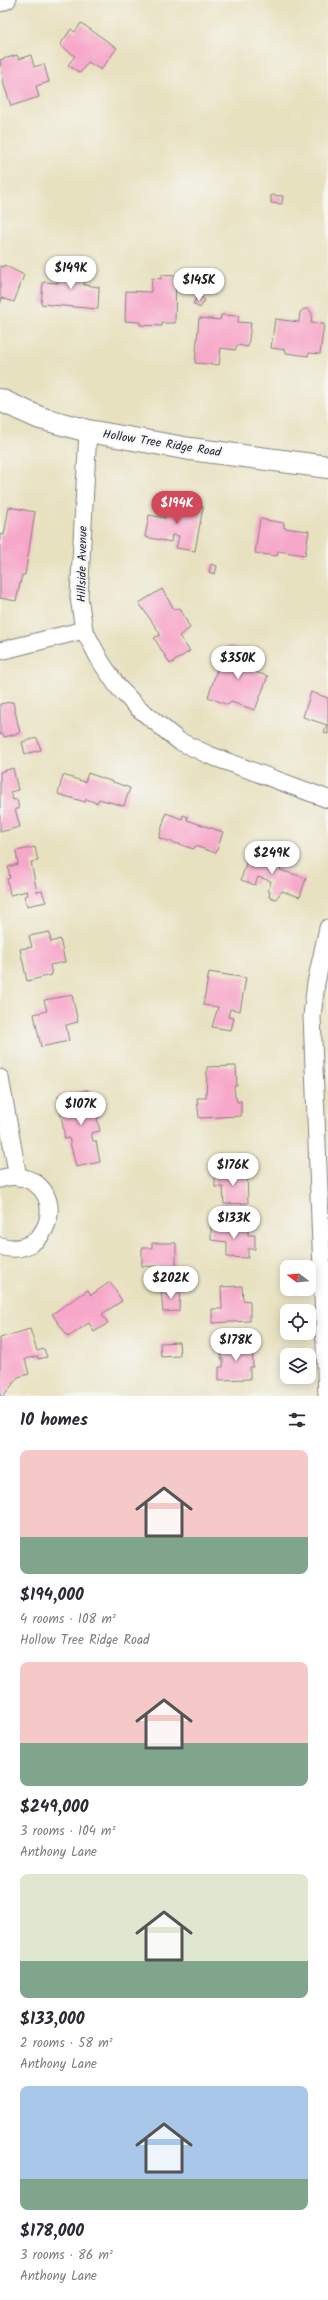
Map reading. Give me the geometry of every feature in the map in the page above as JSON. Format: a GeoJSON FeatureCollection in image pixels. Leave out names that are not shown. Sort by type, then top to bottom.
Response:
{"type":"FeatureCollection","features":[{"type":"Feature","properties":{"kind":"main road","name":"Hollow Tree Ridge Road"},"geometry":{"type":"LineString","coordinates":[[0,400],[40,418],[88,431],[190,449],[328,467]]}},
{"type":"Feature","properties":{"kind":"street"},"geometry":{"type":"LineString","coordinates":[[0,3],[7,0]]}},
{"type":"Feature","properties":{"kind":"street","name":"Hillside Avenue"},"geometry":{"type":"LineString","coordinates":[[88,431],[79,597],[84,630],[118,687],[142,712],[179,741],[209,756],[328,799]]}},
{"type":"Feature","properties":{"kind":"street"},"geometry":{"type":"LineString","coordinates":[[0,651],[84,630]]}},
{"type":"Feature","properties":{"kind":"street"},"geometry":{"type":"LineString","coordinates":[[327,1396],[312,1016],[316,983],[328,928]]}},
{"type":"Feature","properties":{"kind":"street"},"geometry":{"type":"LineString","coordinates":[[0,1078],[18,1177]]}},
{"type":"Feature","properties":{"kind":"street"},"geometry":{"type":"LineString","coordinates":[[0,1179],[18,1177],[30,1180],[40,1188],[47,1198],[50,1211],[48,1223],[43,1234],[34,1243],[22,1248],[9,1249],[0,1246]]}},
{"type":"Feature","properties":{"kind":"building"},"geometry":{"type":"Polygon","coordinates":[[[81,23],[117,48],[101,70],[88,62],[80,73],[68,65],[75,56],[60,45],[71,29],[75,32],[81,23]]]}},
{"type":"Feature","properties":{"kind":"building"},"geometry":{"type":"Polygon","coordinates":[[[17,55],[19,59],[31,55],[34,67],[44,64],[49,82],[36,86],[39,97],[11,106],[4,85],[0,60],[17,55]]]}},
{"type":"Feature","properties":{"kind":"building"},"geometry":{"type":"Polygon","coordinates":[[[271,195],[283,196],[282,204],[271,203],[271,195]]]}},
{"type":"Feature","properties":{"kind":"building"},"geometry":{"type":"Polygon","coordinates":[[[70,263],[86,265],[84,285],[99,287],[98,309],[41,304],[43,282],[58,283],[59,274],[69,275],[70,263]]]}},
{"type":"Feature","properties":{"kind":"building"},"geometry":{"type":"Polygon","coordinates":[[[4,265],[24,275],[14,302],[2,298],[0,304],[0,266],[3,267],[4,265]]]}},
{"type":"Feature","properties":{"kind":"building"},"geometry":{"type":"Polygon","coordinates":[[[161,275],[176,276],[175,323],[162,323],[162,326],[140,325],[140,322],[125,321],[126,291],[151,292],[152,278],[161,279],[161,275]]]}},
{"type":"Feature","properties":{"kind":"building"},"geometry":{"type":"Polygon","coordinates":[[[198,295],[205,300],[200,308],[193,304],[198,295]]]}},
{"type":"Feature","properties":{"kind":"building"},"geometry":{"type":"Polygon","coordinates":[[[304,309],[309,309],[312,314],[311,323],[324,324],[320,354],[309,353],[308,356],[286,353],[286,350],[271,348],[275,319],[299,322],[300,312],[304,309]]]}},
{"type":"Feature","properties":{"kind":"building"},"geometry":{"type":"Polygon","coordinates":[[[221,315],[239,316],[238,322],[251,323],[248,347],[237,345],[235,350],[221,348],[219,365],[195,363],[199,318],[220,320],[221,315]]]}},
{"type":"Feature","properties":{"kind":"building"},"geometry":{"type":"Polygon","coordinates":[[[197,503],[203,507],[195,551],[176,548],[179,536],[172,535],[171,542],[145,537],[149,515],[165,518],[167,505],[179,507],[179,504],[197,503]]]}},
{"type":"Feature","properties":{"kind":"building"},"geometry":{"type":"Polygon","coordinates":[[[9,507],[35,512],[25,575],[22,575],[16,601],[0,598],[0,534],[4,535],[9,507]]]}},
{"type":"Feature","properties":{"kind":"building"},"geometry":{"type":"Polygon","coordinates":[[[260,519],[284,523],[284,528],[309,531],[305,555],[278,551],[277,556],[255,553],[260,519]]]}},
{"type":"Feature","properties":{"kind":"building"},"geometry":{"type":"Polygon","coordinates":[[[211,564],[217,566],[215,574],[209,572],[211,564]]]}},
{"type":"Feature","properties":{"kind":"building"},"geometry":{"type":"Polygon","coordinates":[[[162,589],[174,609],[180,608],[190,628],[179,636],[190,651],[170,664],[154,638],[160,635],[159,632],[139,603],[162,589]]]}},
{"type":"Feature","properties":{"kind":"building"},"geometry":{"type":"Polygon","coordinates":[[[229,645],[259,655],[254,672],[268,676],[255,710],[231,702],[228,705],[208,697],[220,661],[224,662],[229,645]]]}},
{"type":"Feature","properties":{"kind":"building"},"geometry":{"type":"Polygon","coordinates":[[[311,692],[328,698],[328,734],[324,733],[327,725],[303,717],[311,692]]]}},
{"type":"Feature","properties":{"kind":"building"},"geometry":{"type":"Polygon","coordinates":[[[13,702],[20,733],[4,737],[3,734],[0,735],[0,704],[13,702]]]}},
{"type":"Feature","properties":{"kind":"building"},"geometry":{"type":"Polygon","coordinates":[[[37,738],[41,750],[25,754],[22,742],[37,738]]]}},
{"type":"Feature","properties":{"kind":"building"},"geometry":{"type":"Polygon","coordinates":[[[13,768],[18,790],[10,792],[13,800],[17,799],[19,809],[15,809],[20,827],[0,832],[0,772],[13,768]]]}},
{"type":"Feature","properties":{"kind":"building"},"geometry":{"type":"Polygon","coordinates":[[[88,773],[130,788],[124,806],[99,799],[97,803],[86,799],[85,802],[58,794],[63,775],[85,782],[88,773]]]}},
{"type":"Feature","properties":{"kind":"building"},"geometry":{"type":"Polygon","coordinates":[[[166,813],[182,819],[183,815],[188,817],[187,820],[223,832],[216,853],[195,846],[194,849],[159,838],[166,813]]]}},
{"type":"Feature","properties":{"kind":"building"},"geometry":{"type":"Polygon","coordinates":[[[35,847],[38,861],[31,862],[37,892],[42,891],[46,902],[27,906],[24,896],[28,895],[27,891],[10,895],[7,879],[10,878],[8,867],[18,864],[16,851],[35,847]]]}},
{"type":"Feature","properties":{"kind":"building"},"geometry":{"type":"Polygon","coordinates":[[[250,850],[283,860],[280,870],[306,878],[300,897],[282,891],[276,899],[269,897],[270,892],[268,891],[271,881],[258,877],[255,885],[241,880],[250,850]]]}},
{"type":"Feature","properties":{"kind":"building"},"geometry":{"type":"Polygon","coordinates":[[[49,932],[51,942],[60,939],[65,962],[50,965],[52,975],[27,981],[20,949],[32,947],[29,936],[49,932]]]}},
{"type":"Feature","properties":{"kind":"building"},"geometry":{"type":"Polygon","coordinates":[[[209,972],[246,978],[240,1011],[230,1009],[228,1017],[234,1018],[231,1030],[212,1027],[218,1007],[203,1005],[209,972]]]}},
{"type":"Feature","properties":{"kind":"building"},"geometry":{"type":"Polygon","coordinates":[[[72,995],[78,1022],[66,1025],[69,1041],[41,1047],[34,1014],[47,1011],[44,1000],[72,995]]]}},
{"type":"Feature","properties":{"kind":"building"},"geometry":{"type":"Polygon","coordinates":[[[236,1066],[237,1086],[234,1086],[235,1097],[237,1102],[241,1101],[241,1116],[199,1118],[197,1098],[206,1098],[207,1067],[236,1066]]]}},
{"type":"Feature","properties":{"kind":"building"},"geometry":{"type":"Polygon","coordinates":[[[88,1090],[90,1101],[96,1100],[99,1117],[97,1118],[100,1131],[91,1133],[93,1141],[96,1141],[100,1162],[76,1167],[69,1138],[65,1139],[58,1096],[88,1090]]]}},
{"type":"Feature","properties":{"kind":"building"},"geometry":{"type":"Polygon","coordinates":[[[247,1172],[248,1203],[224,1204],[223,1187],[215,1187],[215,1174],[247,1172]]]}},
{"type":"Feature","properties":{"kind":"building"},"geometry":{"type":"Polygon","coordinates":[[[211,1226],[248,1227],[248,1235],[255,1235],[255,1249],[248,1249],[248,1258],[227,1257],[227,1242],[211,1240],[211,1226]]]}},
{"type":"Feature","properties":{"kind":"building"},"geometry":{"type":"Polygon","coordinates":[[[152,1243],[176,1243],[176,1267],[142,1266],[142,1248],[152,1248],[152,1243]]]}},
{"type":"Feature","properties":{"kind":"building"},"geometry":{"type":"Polygon","coordinates":[[[110,1282],[122,1301],[102,1314],[108,1323],[94,1332],[89,1323],[68,1337],[52,1314],[88,1290],[91,1295],[110,1282]]]}},
{"type":"Feature","properties":{"kind":"building"},"geometry":{"type":"Polygon","coordinates":[[[242,1286],[243,1300],[250,1301],[250,1321],[212,1323],[212,1309],[222,1309],[221,1287],[242,1286]]]}},
{"type":"Feature","properties":{"kind":"building"},"geometry":{"type":"Polygon","coordinates":[[[180,1288],[179,1311],[163,1312],[161,1289],[180,1288]]]}},
{"type":"Feature","properties":{"kind":"building"},"geometry":{"type":"Polygon","coordinates":[[[30,1329],[37,1351],[44,1349],[47,1357],[38,1359],[38,1356],[25,1359],[29,1374],[18,1377],[4,1396],[0,1396],[0,1338],[30,1329]]]}},
{"type":"Feature","properties":{"kind":"building"},"geometry":{"type":"Polygon","coordinates":[[[179,1342],[180,1356],[161,1357],[160,1343],[179,1342]]]}},
{"type":"Feature","properties":{"kind":"building"},"geometry":{"type":"Polygon","coordinates":[[[252,1344],[253,1367],[250,1367],[250,1379],[219,1380],[219,1367],[223,1367],[223,1359],[221,1359],[222,1346],[252,1344]]]}}]}
